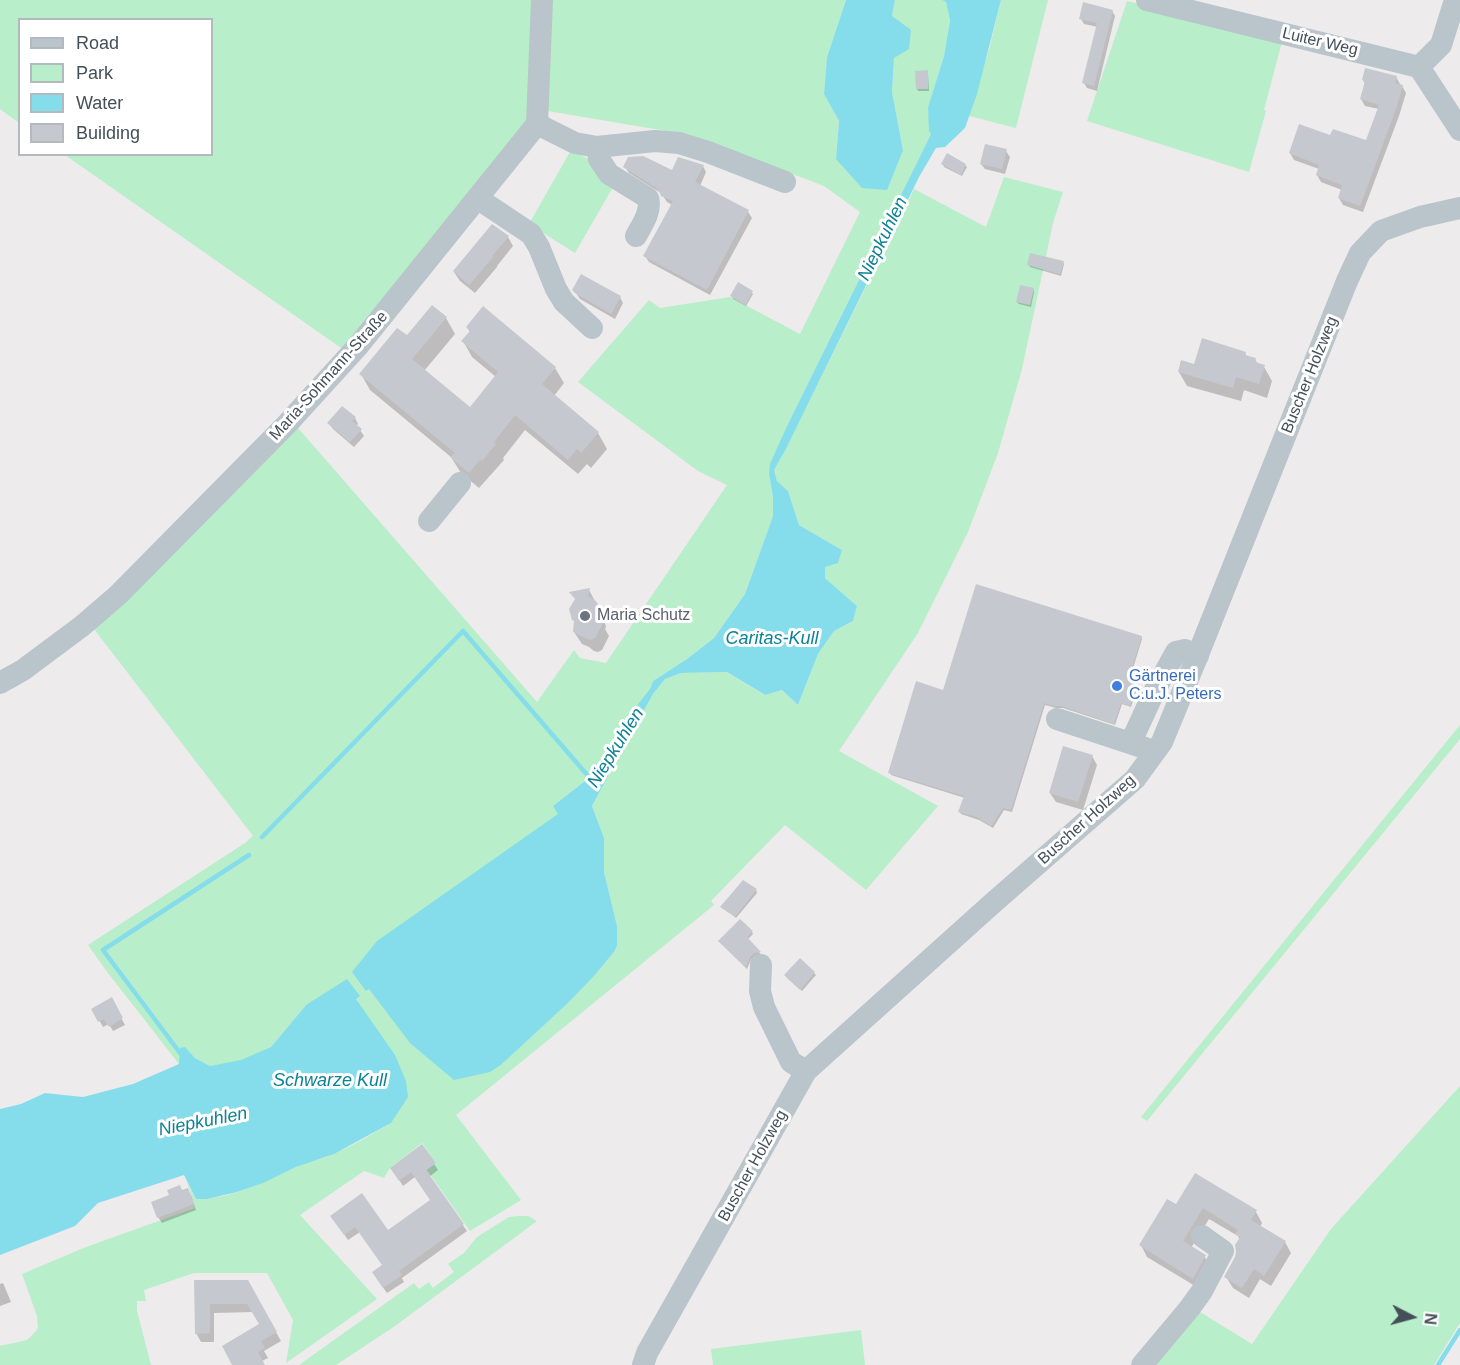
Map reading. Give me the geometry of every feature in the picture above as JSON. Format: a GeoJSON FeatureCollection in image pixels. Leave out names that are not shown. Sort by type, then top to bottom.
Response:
{"type":"FeatureCollection","features":[{"type":"Feature","properties":{"kind":"street"},"geometry":{"type":"LineString","coordinates":[[542,0],[537,124],[575,143],[597,147],[655,141],[679,144],[708,152],[785,182]]}},
{"type":"Feature","properties":{"kind":"street","name":"Luiter Weg"},"geometry":{"type":"LineString","coordinates":[[1147,0],[1419,67]]}},
{"type":"Feature","properties":{"kind":"street"},"geometry":{"type":"LineString","coordinates":[[1455,0],[1441,45],[1419,67],[1460,130]]}},
{"type":"Feature","properties":{"kind":"street","name":"Maria-Sohmann-Straße"},"geometry":{"type":"LineString","coordinates":[[0,682],[23,670],[74,633],[118,596],[263,449],[358,346],[537,124]]}},
{"type":"Feature","properties":{"kind":"street"},"geometry":{"type":"LineString","coordinates":[[597,147],[599,159],[609,174],[648,198],[650,202],[649,210],[636,236]]}},
{"type":"Feature","properties":{"kind":"street"},"geometry":{"type":"LineString","coordinates":[[477,198],[531,234],[564,302],[592,327]]}},
{"type":"Feature","properties":{"kind":"street","name":"Buscher Holzweg"},"geometry":{"type":"LineString","coordinates":[[643,1365],[647,1353],[806,1071],[1135,779],[1155,752],[1162,742],[1198,656],[1360,253],[1381,231],[1420,217],[1460,208]]}},
{"type":"Feature","properties":{"kind":"street"},"geometry":{"type":"LineString","coordinates":[[429,521],[460,483]]}},
{"type":"Feature","properties":{"kind":"street"},"geometry":{"type":"LineString","coordinates":[[1131,742],[1176,652],[1182,650],[1198,656]]}},
{"type":"Feature","properties":{"kind":"street"},"geometry":{"type":"LineString","coordinates":[[1057,719],[1131,742],[1155,752]]}},
{"type":"Feature","properties":{"kind":"street"},"geometry":{"type":"LineString","coordinates":[[761,965],[760,991],[764,1007],[792,1062],[806,1071]]}},
{"type":"Feature","properties":{"kind":"street"},"geometry":{"type":"LineString","coordinates":[[1142,1365],[1189,1310],[1223,1251],[1202,1236]]}},
{"type":"Feature","properties":{"kind":"green space"},"geometry":{"type":"Polygon","coordinates":[[[0,0],[538,0],[533,124],[344,350],[66,156],[213,156],[213,18],[18,18],[18,122],[0,109],[0,0]]]}},
{"type":"Feature","properties":{"kind":"green space"},"geometry":{"type":"Polygon","coordinates":[[[547,0],[846,0],[827,57],[824,94],[839,121],[836,159],[903,150],[892,92],[894,58],[892,16],[895,0],[942,0],[946,2],[950,19],[944,56],[928,107],[931,134],[787,426],[769,474],[773,497],[773,516],[745,594],[714,638],[653,681],[596,777],[585,781],[553,806],[559,814],[462,882],[366,991],[369,989],[502,1064],[568,1003],[614,952],[617,946],[617,926],[604,872],[604,838],[592,806],[653,694],[665,679],[681,673],[727,672],[764,695],[782,690],[798,705],[818,654],[834,631],[853,621],[857,606],[825,578],[825,566],[842,550],[799,525],[788,491],[777,481],[774,470],[914,189],[986,227],[1004,177],[1063,192],[1053,223],[1022,369],[998,453],[968,532],[918,633],[839,751],[938,806],[866,890],[785,825],[711,901],[714,905],[456,1115],[521,1200],[470,1231],[427,1170],[436,1163],[422,1143],[390,1168],[384,1178],[364,1171],[300,1215],[377,1299],[286,1363],[293,1320],[267,1273],[194,1273],[144,1290],[146,1301],[137,1301],[137,1311],[151,1365],[0,1365],[0,1346],[27,1340],[38,1327],[37,1316],[22,1274],[86,1247],[195,1208],[187,1182],[196,1199],[234,1193],[340,1151],[391,1123],[356,998],[359,996],[306,1005],[271,1047],[241,1061],[210,1066],[195,1058],[185,1047],[179,1064],[88,945],[253,836],[94,629],[298,428],[537,702],[574,650],[580,658],[606,663],[727,485],[698,471],[578,382],[649,300],[660,308],[730,297],[800,334],[860,212],[824,186],[690,135],[542,110],[547,0]]]}},
{"type":"Feature","properties":{"kind":"green space"},"geometry":{"type":"Polygon","coordinates":[[[1001,0],[1048,0],[1016,128],[969,116],[1001,0]]]}},
{"type":"Feature","properties":{"kind":"green space"},"geometry":{"type":"Polygon","coordinates":[[[1127,1],[1283,38],[1249,172],[1087,121],[1127,1]]]}},
{"type":"Feature","properties":{"kind":"green space"},"geometry":{"type":"Polygon","coordinates":[[[571,150],[590,160],[613,187],[575,253],[529,224],[571,150]]]}},
{"type":"Feature","properties":{"kind":"green space"},"geometry":{"type":"Polygon","coordinates":[[[1460,725],[1460,739],[1147,1121],[1141,1117],[1460,725]]]}},
{"type":"Feature","properties":{"kind":"green space"},"geometry":{"type":"Polygon","coordinates":[[[1460,1086],[1460,1323],[1434,1365],[1152,1365],[1200,1312],[1252,1344],[1331,1229],[1460,1086]]]}},
{"type":"Feature","properties":{"kind":"green space"},"geometry":{"type":"Polygon","coordinates":[[[528,1216],[537,1221],[395,1326],[336,1365],[299,1365],[414,1283],[419,1289],[429,1282],[433,1288],[454,1272],[448,1264],[464,1253],[477,1237],[509,1217],[528,1216]]]}},
{"type":"Feature","properties":{"kind":"green space"},"geometry":{"type":"Polygon","coordinates":[[[861,1330],[865,1365],[713,1365],[711,1349],[861,1330]]]}},
{"type":"Feature","properties":{"kind":"water"},"geometry":{"type":"Polygon","coordinates":[[[846,0],[895,0],[892,16],[911,30],[909,49],[894,58],[892,92],[903,150],[887,190],[862,188],[836,159],[839,121],[824,94],[827,57],[846,0]]]}},
{"type":"Feature","properties":{"kind":"water"},"geometry":{"type":"Polygon","coordinates":[[[942,0],[1001,0],[977,94],[965,128],[945,147],[936,148],[919,177],[774,470],[777,481],[788,491],[799,525],[842,550],[838,563],[825,567],[825,578],[857,606],[853,621],[834,631],[818,654],[798,705],[782,690],[765,695],[727,672],[681,673],[665,679],[653,694],[592,806],[604,838],[604,872],[617,926],[617,946],[614,952],[568,1003],[502,1064],[490,1072],[454,1080],[410,1043],[369,989],[366,991],[352,972],[377,941],[558,814],[553,806],[585,781],[596,777],[653,681],[714,638],[745,594],[773,516],[770,464],[931,134],[928,107],[944,56],[950,20],[946,2],[942,0]]]}},
{"type":"Feature","properties":{"kind":"water","name":"Schwarze Kull"},"geometry":{"type":"Polygon","coordinates":[[[347,979],[360,996],[356,999],[395,1055],[406,1081],[408,1097],[391,1123],[334,1154],[237,1192],[207,1199],[196,1199],[184,1175],[98,1203],[75,1226],[0,1255],[0,1109],[21,1104],[45,1093],[83,1097],[133,1084],[179,1064],[180,1048],[185,1047],[195,1058],[210,1066],[241,1060],[271,1047],[306,1005],[347,979]]]}},
{"type":"Feature","properties":{"kind":"building"},"geometry":{"type":"Polygon","coordinates":[[[1083,2],[1113,10],[1094,86],[1082,83],[1097,23],[1079,19],[1083,2]]]}},
{"type":"Feature","properties":{"kind":"building"},"geometry":{"type":"Polygon","coordinates":[[[1365,68],[1397,76],[1395,83],[1403,85],[1360,206],[1338,198],[1342,185],[1316,175],[1319,165],[1289,153],[1299,124],[1330,135],[1333,129],[1366,140],[1379,105],[1360,99],[1365,81],[1362,80],[1365,68]]]}},
{"type":"Feature","properties":{"kind":"building"},"geometry":{"type":"Polygon","coordinates":[[[928,70],[928,89],[916,89],[915,71],[928,70]]]}},
{"type":"Feature","properties":{"kind":"building"},"geometry":{"type":"Polygon","coordinates":[[[985,144],[1007,149],[1002,169],[980,164],[985,144]]]}},
{"type":"Feature","properties":{"kind":"building"},"geometry":{"type":"Polygon","coordinates":[[[947,153],[966,164],[961,175],[941,164],[947,153]]]}},
{"type":"Feature","properties":{"kind":"building"},"geometry":{"type":"Polygon","coordinates":[[[643,156],[672,170],[678,157],[704,165],[695,182],[749,210],[707,290],[643,256],[673,201],[661,196],[655,187],[623,167],[628,157],[643,156]]]}},
{"type":"Feature","properties":{"kind":"building"},"geometry":{"type":"Polygon","coordinates":[[[492,224],[509,236],[469,285],[453,271],[492,224]]]}},
{"type":"Feature","properties":{"kind":"building"},"geometry":{"type":"Polygon","coordinates":[[[1030,253],[1064,261],[1060,274],[1027,265],[1030,253]]]}},
{"type":"Feature","properties":{"kind":"building"},"geometry":{"type":"Polygon","coordinates":[[[581,274],[621,296],[611,314],[572,290],[581,274]]]}},
{"type":"Feature","properties":{"kind":"building"},"geometry":{"type":"Polygon","coordinates":[[[738,282],[753,291],[745,305],[730,296],[738,282]]]}},
{"type":"Feature","properties":{"kind":"building"},"geometry":{"type":"Polygon","coordinates":[[[1020,285],[1034,288],[1030,305],[1016,302],[1020,285]]]}},
{"type":"Feature","properties":{"kind":"building"},"geometry":{"type":"Polygon","coordinates":[[[432,305],[447,317],[412,359],[470,407],[498,372],[461,341],[470,331],[466,327],[483,306],[556,367],[542,384],[599,432],[581,453],[577,449],[568,460],[515,415],[494,442],[496,444],[469,473],[450,457],[455,453],[359,374],[397,328],[407,335],[432,305]]]}},
{"type":"Feature","properties":{"kind":"building"},"geometry":{"type":"Polygon","coordinates":[[[1202,338],[1246,352],[1245,355],[1256,358],[1255,362],[1265,365],[1259,384],[1236,377],[1233,388],[1178,372],[1181,360],[1194,364],[1202,338]]]}},
{"type":"Feature","properties":{"kind":"building"},"geometry":{"type":"Polygon","coordinates":[[[342,406],[356,417],[352,421],[362,429],[350,442],[327,423],[342,406]]]}},
{"type":"Feature","properties":{"kind":"building"},"geometry":{"type":"Polygon","coordinates":[[[976,584],[1142,636],[1130,673],[1140,676],[1130,706],[1121,703],[1114,724],[1061,706],[1044,703],[1011,810],[1003,808],[991,826],[977,817],[958,812],[964,796],[888,773],[916,681],[943,690],[976,584]]]}},
{"type":"Feature","properties":{"kind":"building","name":"Maria Schutz"},"geometry":{"type":"Polygon","coordinates":[[[590,588],[588,596],[597,602],[603,623],[595,638],[590,640],[573,632],[574,621],[569,609],[575,599],[569,592],[590,588]]]}},
{"type":"Feature","properties":{"kind":"building"},"geometry":{"type":"Polygon","coordinates":[[[1063,746],[1093,755],[1078,802],[1049,793],[1063,746]]]}},
{"type":"Feature","properties":{"kind":"building"},"geometry":{"type":"Polygon","coordinates":[[[743,880],[757,889],[735,917],[720,907],[743,880]]]}},
{"type":"Feature","properties":{"kind":"building"},"geometry":{"type":"Polygon","coordinates":[[[740,919],[753,931],[747,937],[761,952],[754,953],[745,967],[718,941],[740,919]]]}},
{"type":"Feature","properties":{"kind":"building"},"geometry":{"type":"Polygon","coordinates":[[[800,958],[815,972],[800,990],[784,975],[800,958]]]}},
{"type":"Feature","properties":{"kind":"building"},"geometry":{"type":"Polygon","coordinates":[[[112,997],[123,1018],[109,1027],[104,1019],[98,1022],[91,1009],[112,997]]]}},
{"type":"Feature","properties":{"kind":"building"},"geometry":{"type":"Polygon","coordinates":[[[422,1144],[436,1163],[426,1170],[464,1224],[399,1271],[402,1275],[383,1288],[372,1272],[382,1265],[355,1227],[344,1235],[330,1216],[362,1193],[388,1230],[430,1200],[411,1172],[399,1181],[390,1168],[422,1144]]]}},
{"type":"Feature","properties":{"kind":"building"},"geometry":{"type":"Polygon","coordinates":[[[1195,1173],[1257,1210],[1251,1220],[1286,1241],[1264,1276],[1254,1269],[1242,1288],[1224,1277],[1235,1257],[1235,1245],[1240,1237],[1235,1234],[1238,1230],[1203,1208],[1183,1241],[1206,1255],[1193,1279],[1139,1245],[1167,1199],[1176,1204],[1195,1173]]]}},
{"type":"Feature","properties":{"kind":"building"},"geometry":{"type":"Polygon","coordinates":[[[180,1185],[182,1190],[188,1188],[194,1204],[157,1218],[151,1202],[169,1195],[167,1190],[180,1185]]]}},
{"type":"Feature","properties":{"kind":"building"},"geometry":{"type":"Polygon","coordinates":[[[194,1280],[248,1280],[277,1332],[261,1341],[265,1348],[258,1352],[265,1365],[232,1365],[222,1346],[259,1324],[247,1304],[210,1304],[210,1333],[195,1334],[194,1280]]]}},
{"type":"Feature","properties":{"kind":"waterway","name":"Niepkuhlen"},"geometry":{"type":"LineString","coordinates":[[262,837],[463,631],[595,784]]}},
{"type":"Feature","properties":{"kind":"waterway"},"geometry":{"type":"LineString","coordinates":[[183,1057],[103,950],[249,855]]}},
{"type":"Feature","properties":{"kind":"waterway"},"geometry":{"type":"LineString","coordinates":[[1438,1365],[1460,1330]]}},
{"type":"Feature","properties":{"kind":"place","name":"Maria Schutz"},"geometry":{"type":"Point","coordinates":[585,616]}},
{"type":"Feature","properties":{"kind":"place","name":"Gärtnerei C.u.J. Peters"},"geometry":{"type":"Point","coordinates":[1117,686]}},
{"type":"Feature","properties":{"kind":"water label","name":"Caritas-Kull"},"geometry":{"type":"Point","coordinates":[772,639]}}]}
